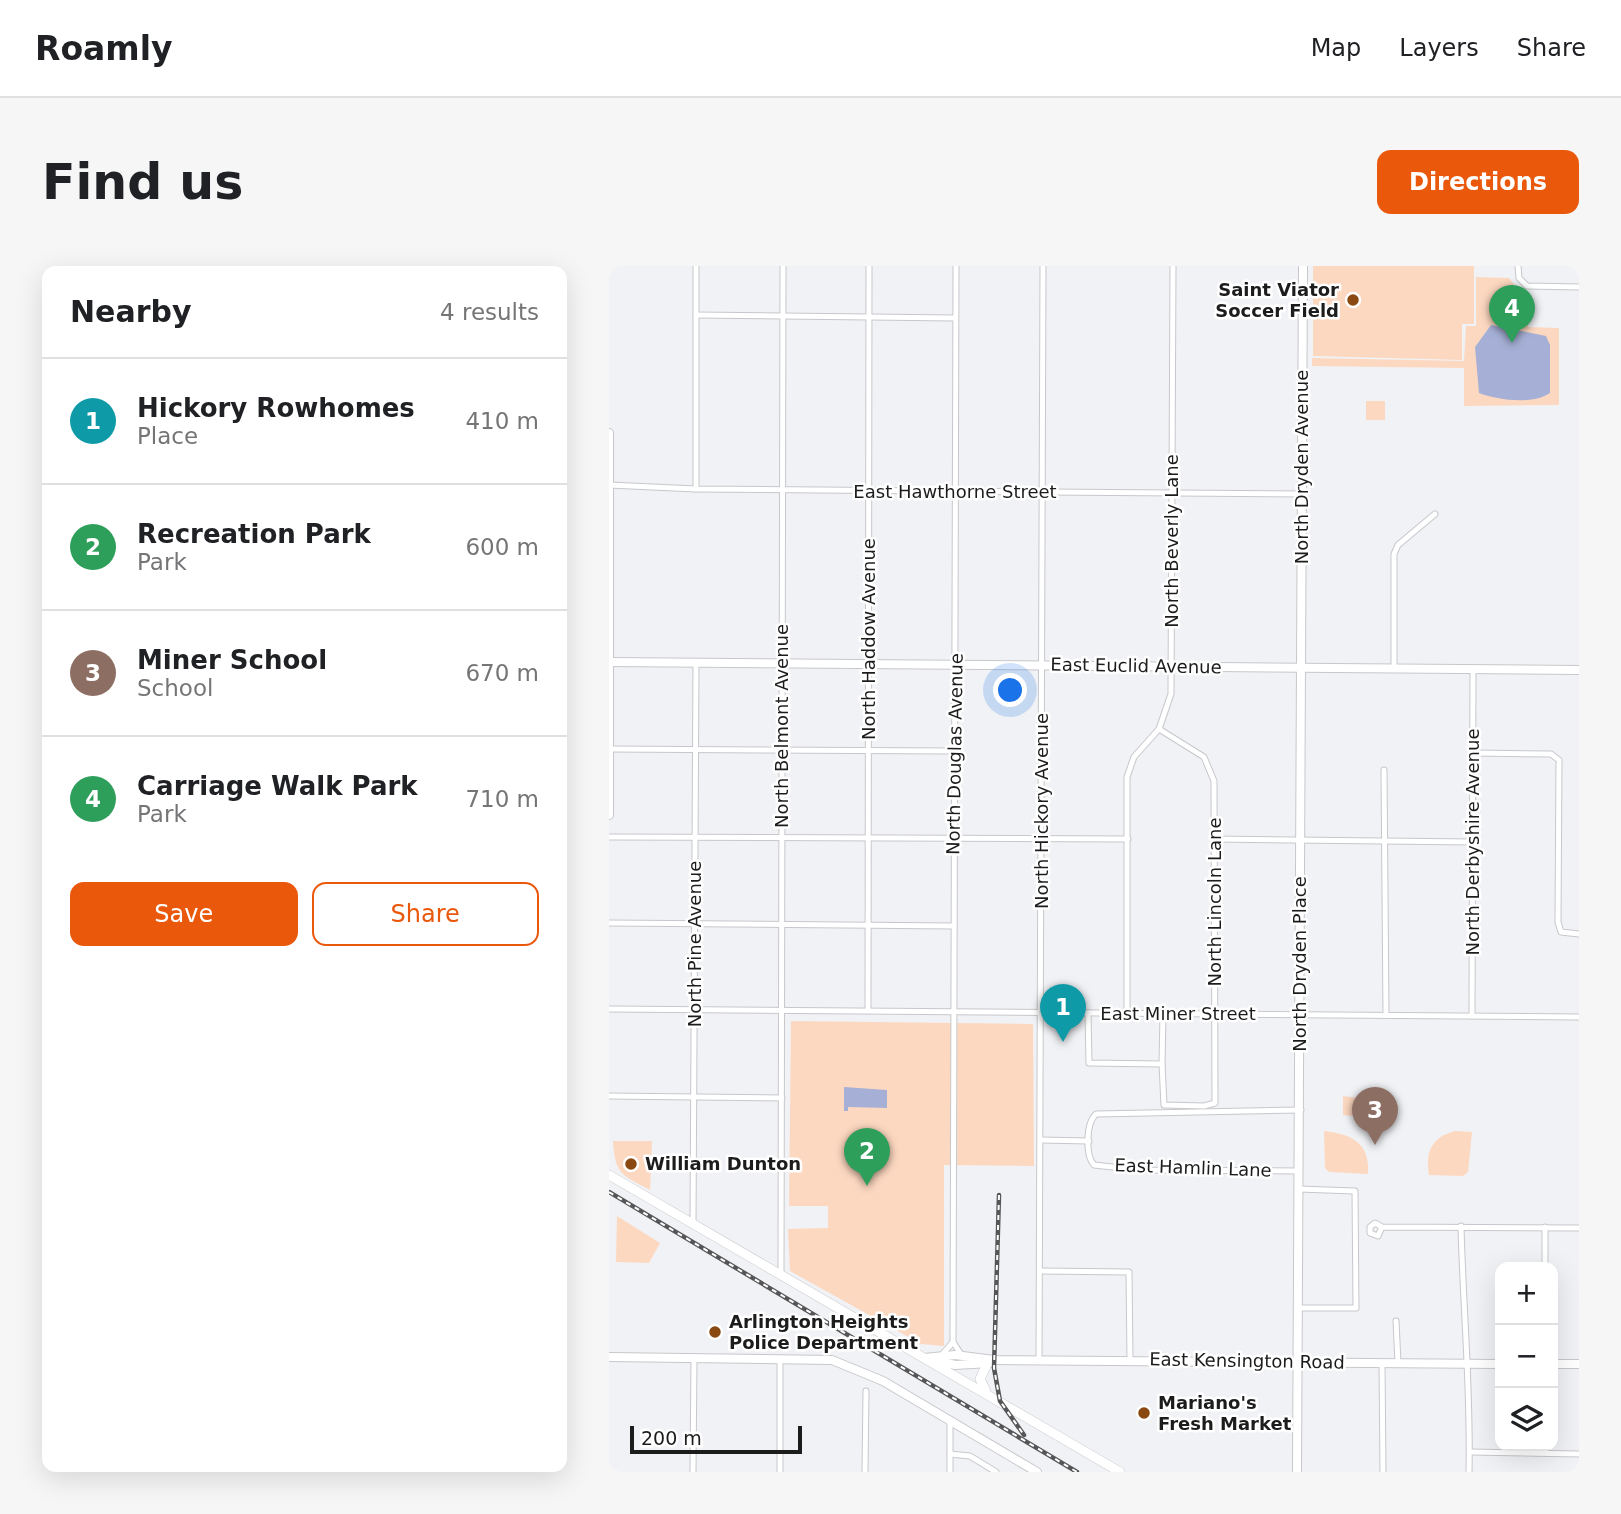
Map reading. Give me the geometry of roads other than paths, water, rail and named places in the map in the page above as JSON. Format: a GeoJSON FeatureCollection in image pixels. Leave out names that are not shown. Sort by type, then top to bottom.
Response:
{"type":"FeatureCollection","features":[{"type":"Feature","properties":{"kind":"main road"},"geometry":{"type":"LineString","coordinates":[[609,1175],[987,1392],[1120,1472]]}},
{"type":"Feature","properties":{"kind":"main road"},"geometry":{"type":"LineString","coordinates":[[987,1392],[980,1379],[991,1362]]}},
{"type":"Feature","properties":{"kind":"street"},"geometry":{"type":"LineString","coordinates":[[696,266],[696,489]]}},
{"type":"Feature","properties":{"kind":"street","name":"North Belmont Avenue"},"geometry":{"type":"LineString","coordinates":[[781,1275],[783,266]]}},
{"type":"Feature","properties":{"kind":"street","name":"North Haddow Avenue"},"geometry":{"type":"LineString","coordinates":[[869,266],[869,1011]]}},
{"type":"Feature","properties":{"kind":"street","name":"North Douglas Avenue"},"geometry":{"type":"LineString","coordinates":[[953,1342],[956,266]]}},
{"type":"Feature","properties":{"kind":"street","name":"North Hickory Avenue"},"geometry":{"type":"LineString","coordinates":[[1039,1360],[1042,266]]}},
{"type":"Feature","properties":{"kind":"street","name":"North Beverly Lane"},"geometry":{"type":"LineString","coordinates":[[1127,1013],[1129,769],[1139,750],[1159,729],[1171,694],[1173,266]]}},
{"type":"Feature","properties":{"kind":"street","name":"North Dryden Avenue"},"geometry":{"type":"LineString","coordinates":[[1302,668],[1303,266]]}},
{"type":"Feature","properties":{"kind":"street"},"geometry":{"type":"LineString","coordinates":[[1518,266],[1522,284],[1531,287],[1579,287]]}},
{"type":"Feature","properties":{"kind":"street"},"geometry":{"type":"LineString","coordinates":[[696,315],[955,318]]}},
{"type":"Feature","properties":{"kind":"street"},"geometry":{"type":"LineString","coordinates":[[609,433],[609,815]]}},
{"type":"Feature","properties":{"kind":"street","name":"East Hawthorne Street"},"geometry":{"type":"LineString","coordinates":[[609,485],[696,489],[1302,495]]}},
{"type":"Feature","properties":{"kind":"street"},"geometry":{"type":"LineString","coordinates":[[1394,668],[1394,554],[1398,545],[1436,513]]}},
{"type":"Feature","properties":{"kind":"street","name":"East Euclid Avenue"},"geometry":{"type":"LineString","coordinates":[[609,663],[1042,664],[1579,670]]}},
{"type":"Feature","properties":{"kind":"street","name":"North Pine Avenue"},"geometry":{"type":"LineString","coordinates":[[693,1225],[697,663]]}},
{"type":"Feature","properties":{"kind":"street","name":"North Dryden Place"},"geometry":{"type":"LineString","coordinates":[[1297,1472],[1302,668]]}},
{"type":"Feature","properties":{"kind":"street","name":"North Derbyshire Avenue"},"geometry":{"type":"LineString","coordinates":[[1472,1016],[1473,669]]}},
{"type":"Feature","properties":{"kind":"street","name":"North Lincoln Lane"},"geometry":{"type":"LineString","coordinates":[[1159,729],[1191,746],[1204,757],[1211,771],[1214,839],[1215,1103],[1204,1106],[1164,1105],[1162,1065]]}},
{"type":"Feature","properties":{"kind":"street"},"geometry":{"type":"LineString","coordinates":[[609,749],[953,751]]}},
{"type":"Feature","properties":{"kind":"street"},"geometry":{"type":"LineString","coordinates":[[1473,753],[1556,756],[1559,766],[1558,922],[1561,932],[1579,933]]}},
{"type":"Feature","properties":{"kind":"street"},"geometry":{"type":"LineString","coordinates":[[1384,770],[1387,1015]]}},
{"type":"Feature","properties":{"kind":"street"},"geometry":{"type":"LineString","coordinates":[[609,837],[1128,839]]}},
{"type":"Feature","properties":{"kind":"street"},"geometry":{"type":"LineString","coordinates":[[1214,839],[1472,842]]}},
{"type":"Feature","properties":{"kind":"street"},"geometry":{"type":"LineString","coordinates":[[609,923],[954,926]]}},
{"type":"Feature","properties":{"kind":"street","name":"East Miner Street"},"geometry":{"type":"LineString","coordinates":[[609,1009],[1579,1017]]}},
{"type":"Feature","properties":{"kind":"street"},"geometry":{"type":"LineString","coordinates":[[1088,1013],[1089,1063],[1162,1065],[1163,1013]]}},
{"type":"Feature","properties":{"kind":"street"},"geometry":{"type":"LineString","coordinates":[[609,1096],[782,1098]]}},
{"type":"Feature","properties":{"kind":"street"},"geometry":{"type":"LineString","coordinates":[[1041,1140],[1089,1141],[1090,1121],[1096,1114],[1301,1110]]}},
{"type":"Feature","properties":{"kind":"street","name":"East Hamlin Lane"},"geometry":{"type":"LineString","coordinates":[[1089,1141],[1090,1159],[1094,1165],[1140,1170],[1299,1171]]}},
{"type":"Feature","properties":{"kind":"street"},"geometry":{"type":"LineString","coordinates":[[1299,1189],[1356,1191],[1356,1308],[1299,1308]]}},
{"type":"Feature","properties":{"kind":"street"},"geometry":{"type":"LineString","coordinates":[[1461,1226],[1464,1335],[1469,1363],[1469,1472]]}},
{"type":"Feature","properties":{"kind":"street"},"geometry":{"type":"LineString","coordinates":[[1382,1227],[1579,1228]]}},
{"type":"Feature","properties":{"kind":"street"},"geometry":{"type":"LineString","coordinates":[[1545,1227],[1545,1262]]}},
{"type":"Feature","properties":{"kind":"street"},"geometry":{"type":"LineString","coordinates":[[1041,1272],[1129,1272],[1130,1360]]}},
{"type":"Feature","properties":{"kind":"street"},"geometry":{"type":"LineString","coordinates":[[1396,1321],[1398,1363]]}},
{"type":"Feature","properties":{"kind":"street"},"geometry":{"type":"LineString","coordinates":[[940,1357],[953,1342],[962,1356]]}},
{"type":"Feature","properties":{"kind":"street","name":"East Kensington Road"},"geometry":{"type":"LineString","coordinates":[[924,1358],[962,1356],[991,1362]]}},
{"type":"Feature","properties":{"kind":"street"},"geometry":{"type":"LineString","coordinates":[[609,1357],[821,1359],[851,1366],[950,1420],[1037,1472]]}},
{"type":"Feature","properties":{"kind":"street"},"geometry":{"type":"LineString","coordinates":[[693,1472],[694,1358]]}},
{"type":"Feature","properties":{"kind":"street","name":"East Kensington Road"},"geometry":{"type":"LineString","coordinates":[[924,1358],[955,1366],[1039,1360],[1495,1364]]}},
{"type":"Feature","properties":{"kind":"street"},"geometry":{"type":"LineString","coordinates":[[780,1472],[781,1359]]}},
{"type":"Feature","properties":{"kind":"street"},"geometry":{"type":"LineString","coordinates":[[1382,1363],[1383,1472]]}},
{"type":"Feature","properties":{"kind":"street"},"geometry":{"type":"LineString","coordinates":[[1558,1364],[1579,1364]]}},
{"type":"Feature","properties":{"kind":"street"},"geometry":{"type":"LineString","coordinates":[[865,1472],[866,1391]]}},
{"type":"Feature","properties":{"kind":"street"},"geometry":{"type":"LineString","coordinates":[[950,1420],[950,1472]]}},
{"type":"Feature","properties":{"kind":"street"},"geometry":{"type":"LineString","coordinates":[[1470,1452],[1579,1454]]}},
{"type":"Feature","properties":{"kind":"street"},"geometry":{"type":"LineString","coordinates":[[950,1454],[970,1456],[996,1472]]}},
{"type":"Feature","properties":{"kind":"water"},"geometry":{"type":"Polygon","coordinates":[[[1491,325],[1546,336],[1550,345],[1550,393],[1534,399],[1515,400],[1479,393],[1475,347],[1491,325]]]}},
{"type":"Feature","properties":{"kind":"water"},"geometry":{"type":"Polygon","coordinates":[[[844,1087],[887,1090],[887,1108],[848,1107],[848,1111],[844,1111],[844,1087]]]}},
{"type":"Feature","properties":{"kind":"railway"},"geometry":{"type":"LineString","coordinates":[[609,1192],[1077,1472]]}},
{"type":"Feature","properties":{"kind":"railway"},"geometry":{"type":"LineString","coordinates":[[999,1195],[994,1368],[1000,1401],[1024,1435]]}},
{"type":"Feature","properties":{"kind":"place","name":"Saint Viator Soccer Field"},"geometry":{"type":"Point","coordinates":[1353,300]}},
{"type":"Feature","properties":{"kind":"place","name":"Carriage Walk Park"},"geometry":{"type":"Point","coordinates":[1512,343]}},
{"type":"Feature","properties":{"kind":"place","name":"Hickory Rowhomes"},"geometry":{"type":"Point","coordinates":[1063,1042]}},
{"type":"Feature","properties":{"kind":"place","name":"Miner School"},"geometry":{"type":"Point","coordinates":[1375,1145]}},
{"type":"Feature","properties":{"kind":"place","name":"William Dunton"},"geometry":{"type":"Point","coordinates":[631,1164]}},
{"type":"Feature","properties":{"kind":"place","name":"Recreation Park"},"geometry":{"type":"Point","coordinates":[867,1186]}},
{"type":"Feature","properties":{"kind":"place","name":"Arlington Heights Police Department"},"geometry":{"type":"Point","coordinates":[715,1332]}},
{"type":"Feature","properties":{"kind":"place","name":"Mariano's Fresh Market"},"geometry":{"type":"Point","coordinates":[1144,1413]}}]}
